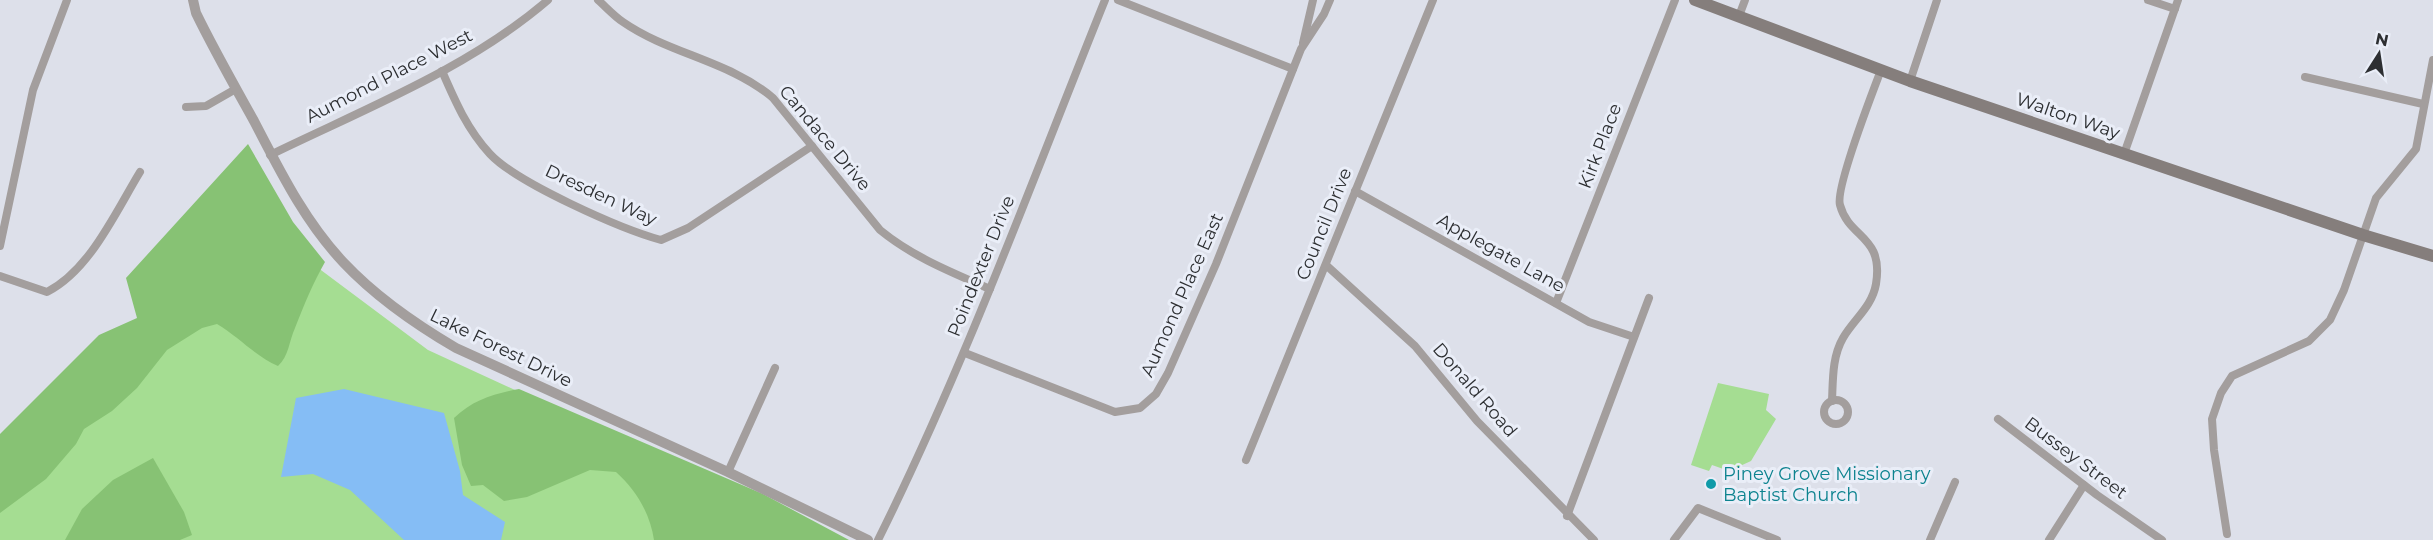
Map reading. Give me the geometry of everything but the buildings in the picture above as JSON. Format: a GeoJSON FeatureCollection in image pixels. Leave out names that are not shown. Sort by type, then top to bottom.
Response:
{"type":"FeatureCollection","features":[{"type":"Feature","properties":{"kind":"main road","name":"Walton Way"},"geometry":{"type":"LineString","coordinates":[[1695,0],[1910,81],[2363,235],[2433,256]]}},
{"type":"Feature","properties":{"kind":"street"},"geometry":{"type":"LineString","coordinates":[[0,246],[33,90],[67,0]]}},
{"type":"Feature","properties":{"kind":"street","name":"Lake Forest Drive"},"geometry":{"type":"LineString","coordinates":[[193,0],[196,13],[234,90],[306,214],[343,262],[373,292],[414,323],[456,348],[728,472],[868,540]]}},
{"type":"Feature","properties":{"kind":"street","name":"Aumond Place West"},"geometry":{"type":"LineString","coordinates":[[270,155],[442,71],[507,32],[548,0]]}},
{"type":"Feature","properties":{"kind":"street","name":"Candace Drive"},"geometry":{"type":"LineString","coordinates":[[598,0],[622,22],[654,39],[756,83],[773,98],[880,230],[898,245],[990,289]]}},
{"type":"Feature","properties":{"kind":"street","name":"Poindexter Drive"},"geometry":{"type":"LineString","coordinates":[[878,540],[928,439],[965,353],[1105,0]]}},
{"type":"Feature","properties":{"kind":"street"},"geometry":{"type":"LineString","coordinates":[[1118,0],[1293,69]]}},
{"type":"Feature","properties":{"kind":"street","name":"Aumond Place East"},"geometry":{"type":"LineString","coordinates":[[965,353],[1115,412],[1140,408],[1156,394],[1184,339],[1301,49],[1313,0]]}},
{"type":"Feature","properties":{"kind":"street","name":"Aumond Place East"},"geometry":{"type":"LineString","coordinates":[[1301,49],[1324,15],[1330,0]]}},
{"type":"Feature","properties":{"kind":"street","name":"Council Drive"},"geometry":{"type":"LineString","coordinates":[[1246,460],[1433,0]]}},
{"type":"Feature","properties":{"kind":"street","name":"Kirk Place"},"geometry":{"type":"LineString","coordinates":[[1556,303],[1675,0]]}},
{"type":"Feature","properties":{"kind":"street"},"geometry":{"type":"LineString","coordinates":[[1739,16],[1745,0]]}},
{"type":"Feature","properties":{"kind":"street"},"geometry":{"type":"LineString","coordinates":[[1910,81],[1937,0]]}},
{"type":"Feature","properties":{"kind":"street"},"geometry":{"type":"LineString","coordinates":[[2124,154],[2176,4],[2148,0]]}},
{"type":"Feature","properties":{"kind":"street"},"geometry":{"type":"LineString","coordinates":[[2227,534],[2214,450],[2212,419],[2221,393],[2232,376],[2309,341],[2330,320],[2344,290],[2376,198],[2384,184],[2409,160],[2416,149],[2433,60]]}},
{"type":"Feature","properties":{"kind":"street"},"geometry":{"type":"LineString","coordinates":[[1832,401],[1834,365],[1839,346],[1864,312],[1876,287],[1877,261],[1871,244],[1844,216],[1839,203],[1857,135],[1881,70]]}},
{"type":"Feature","properties":{"kind":"street","name":"Dresden Way"},"geometry":{"type":"LineString","coordinates":[[442,71],[464,121],[491,155],[522,177],[565,200],[614,224],[661,240],[688,228],[812,146]]}},
{"type":"Feature","properties":{"kind":"street"},"geometry":{"type":"LineString","coordinates":[[2305,77],[2423,104]]}},
{"type":"Feature","properties":{"kind":"street"},"geometry":{"type":"LineString","coordinates":[[186,106],[206,106],[234,90]]}},
{"type":"Feature","properties":{"kind":"street"},"geometry":{"type":"LineString","coordinates":[[0,276],[46,292],[66,282],[97,242],[140,172]]}},
{"type":"Feature","properties":{"kind":"street","name":"Applegate Lane"},"geometry":{"type":"LineString","coordinates":[[1355,191],[1589,322],[1634,337]]}},
{"type":"Feature","properties":{"kind":"street","name":"Donald Road"},"geometry":{"type":"LineString","coordinates":[[1326,265],[1415,346],[1477,420],[1567,516],[1594,540]]}},
{"type":"Feature","properties":{"kind":"street"},"geometry":{"type":"LineString","coordinates":[[1567,516],[1649,298]]}},
{"type":"Feature","properties":{"kind":"street"},"geometry":{"type":"LineString","coordinates":[[728,472],[775,368]]}},
{"type":"Feature","properties":{"kind":"street","name":"Bussey Street"},"geometry":{"type":"LineString","coordinates":[[1998,419],[2084,485],[2162,540]]}},
{"type":"Feature","properties":{"kind":"street"},"geometry":{"type":"LineString","coordinates":[[1930,540],[1954,482]]}},
{"type":"Feature","properties":{"kind":"street"},"geometry":{"type":"LineString","coordinates":[[2049,540],[2084,485]]}},
{"type":"Feature","properties":{"kind":"street"},"geometry":{"type":"LineString","coordinates":[[1674,540],[1698,508],[1777,540]]}},
{"type":"Feature","properties":{"kind":"green space"},"geometry":{"type":"Polygon","coordinates":[[[248,144],[293,222],[325,262],[309,294],[282,362],[278,366],[270,362],[217,324],[202,328],[167,350],[137,388],[112,411],[84,429],[76,444],[46,479],[0,513],[0,434],[99,335],[137,318],[126,278],[248,144]]]}},
{"type":"Feature","properties":{"kind":"green space"},"geometry":{"type":"Polygon","coordinates":[[[270,232],[428,350],[842,540],[0,540],[0,444],[270,232]]]}},
{"type":"Feature","properties":{"kind":"green space"},"geometry":{"type":"Polygon","coordinates":[[[1718,383],[1769,394],[1766,410],[1776,419],[1751,461],[1729,471],[1712,465],[1709,471],[1691,465],[1718,383]]]}},
{"type":"Feature","properties":{"kind":"green space"},"geometry":{"type":"Polygon","coordinates":[[[519,389],[763,494],[849,540],[654,540],[641,503],[630,486],[616,472],[590,470],[527,497],[504,501],[483,485],[471,486],[462,465],[454,418],[484,399],[519,389]]]}},
{"type":"Feature","properties":{"kind":"green space"},"geometry":{"type":"Polygon","coordinates":[[[153,458],[184,512],[192,535],[180,540],[65,540],[82,509],[113,480],[153,458]]]}},
{"type":"Feature","properties":{"kind":"water"},"geometry":{"type":"Polygon","coordinates":[[[344,389],[444,413],[460,471],[463,495],[505,522],[501,540],[404,540],[350,490],[313,474],[281,477],[296,398],[344,389]]]}},
{"type":"Feature","properties":{"kind":"place","name":"Piney Grove Missionary Baptist Church"},"geometry":{"type":"Point","coordinates":[1711,484]}}]}
